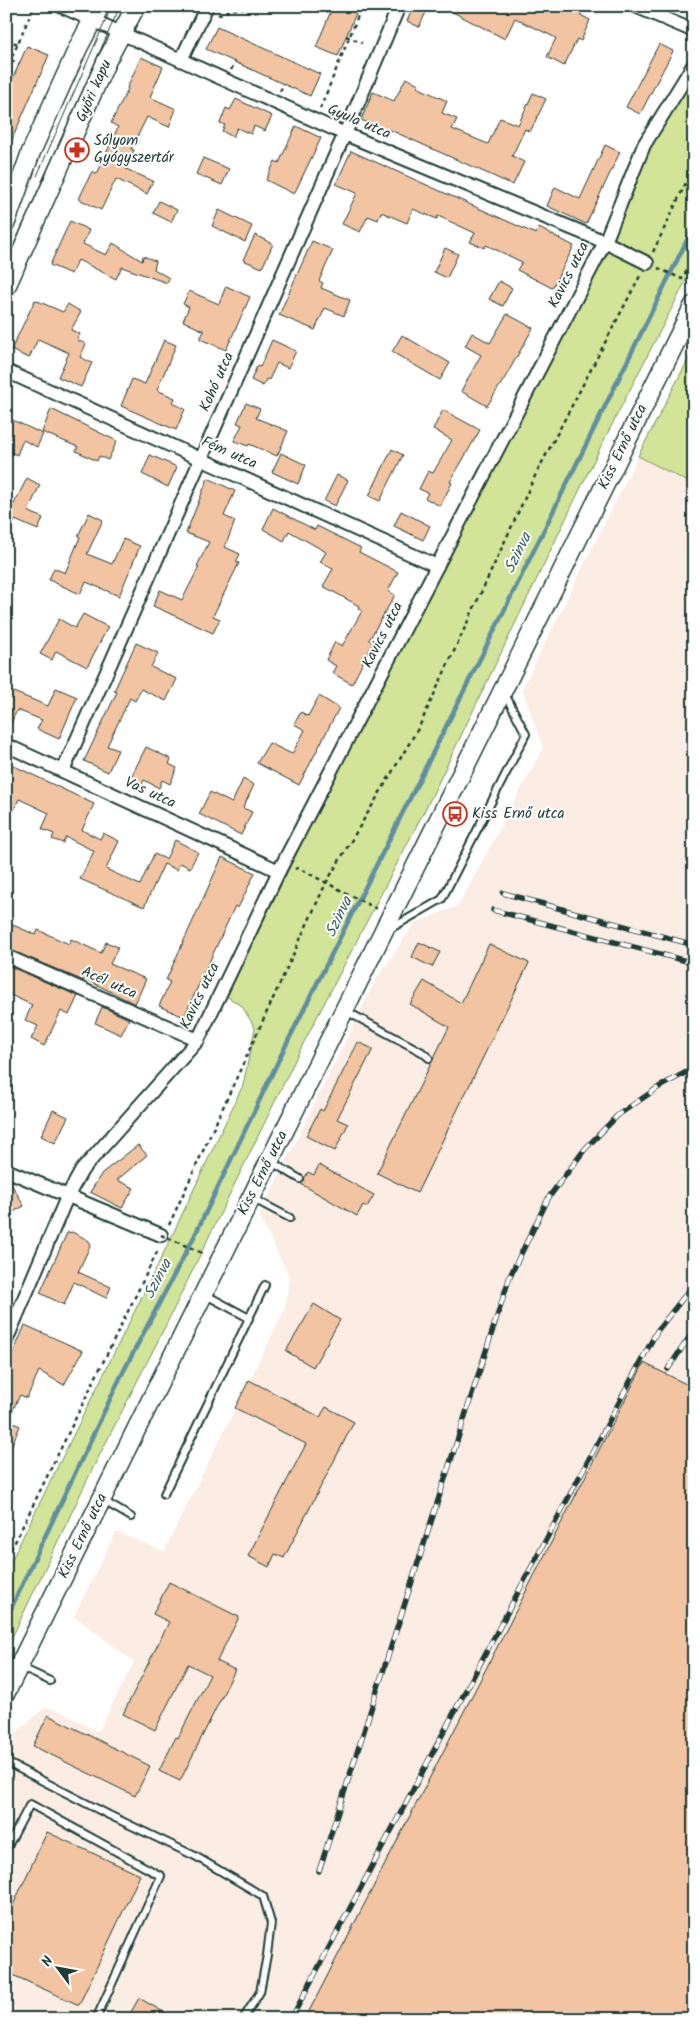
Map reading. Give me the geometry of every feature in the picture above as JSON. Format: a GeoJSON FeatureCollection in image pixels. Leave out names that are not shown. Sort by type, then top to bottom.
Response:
{"type":"FeatureCollection","features":[{"type":"Feature","properties":{"kind":"street","name":"Gyula utca"},"geometry":{"type":"LineString","coordinates":[[61,6],[96,13],[121,33],[344,134],[605,242],[647,263]]}},
{"type":"Feature","properties":{"kind":"street","name":"Győri kapu"},"geometry":{"type":"LineString","coordinates":[[6,287],[121,33],[136,6]]}},
{"type":"Feature","properties":{"kind":"street"},"geometry":{"type":"LineString","coordinates":[[181,60],[207,6]]}},
{"type":"Feature","properties":{"kind":"street","name":"Kohó utca"},"geometry":{"type":"LineString","coordinates":[[63,771],[399,6]]}},
{"type":"Feature","properties":{"kind":"street"},"geometry":{"type":"LineString","coordinates":[[635,6],[694,32]]}},
{"type":"Feature","properties":{"kind":"street"},"geometry":{"type":"LineString","coordinates":[[6,222],[31,152],[96,13]]}},
{"type":"Feature","properties":{"kind":"street","name":"Kavics utca"},"geometry":{"type":"LineString","coordinates":[[6,1341],[67,1197],[82,1170],[198,1040],[279,871],[605,242],[644,145],[694,64]]}},
{"type":"Feature","properties":{"kind":"street","name":"Kiss Ernő utca"},"geometry":{"type":"LineString","coordinates":[[6,1692],[202,1293],[343,1009],[383,934],[694,305]]}},
{"type":"Feature","properties":{"kind":"street","name":"Fém utca"},"geometry":{"type":"LineString","coordinates":[[6,371],[437,566]]}},
{"type":"Feature","properties":{"kind":"street","name":"Vas utca"},"geometry":{"type":"LineString","coordinates":[[6,745],[279,871]]}},
{"type":"Feature","properties":{"kind":"street","name":"Acél utca"},"geometry":{"type":"LineString","coordinates":[[6,956],[198,1040]]}},
{"type":"Feature","properties":{"kind":"street"},"geometry":{"type":"LineString","coordinates":[[6,1170],[161,1235]]}},
{"type":"Feature","properties":{"kind":"lane"},"geometry":{"type":"LineString","coordinates":[[383,934],[442,899],[526,734],[503,690]]}},
{"type":"Feature","properties":{"kind":"lane"},"geometry":{"type":"LineString","coordinates":[[343,1009],[422,1052],[429,1058]]}},
{"type":"Feature","properties":{"kind":"lane"},"geometry":{"type":"LineString","coordinates":[[269,1161],[300,1179]]}},
{"type":"Feature","properties":{"kind":"lane"},"geometry":{"type":"LineString","coordinates":[[250,1197],[290,1218]]}},
{"type":"Feature","properties":{"kind":"lane"},"geometry":{"type":"LineString","coordinates":[[164,1494],[265,1285]]}},
{"type":"Feature","properties":{"kind":"lane"},"geometry":{"type":"LineString","coordinates":[[202,1293],[249,1318]]}},
{"type":"Feature","properties":{"kind":"lane"},"geometry":{"type":"LineString","coordinates":[[101,1499],[131,1517]]}},
{"type":"Feature","properties":{"kind":"lane"},"geometry":{"type":"LineString","coordinates":[[19,1666],[50,1681]]}},
{"type":"Feature","properties":{"kind":"lane"},"geometry":{"type":"LineString","coordinates":[[6,1762],[109,1815],[195,1856],[262,1896],[271,1923],[267,1955],[260,1992],[243,2019]]}},
{"type":"Feature","properties":{"kind":"lane"},"geometry":{"type":"LineString","coordinates":[[6,1850],[30,1804],[161,1876],[96,2019]]}},
{"type":"Feature","properties":{"kind":"path"},"geometry":{"type":"LineString","coordinates":[[6,71],[34,6]]}},
{"type":"Feature","properties":{"kind":"path"},"geometry":{"type":"LineString","coordinates":[[200,21],[230,10],[260,6]]}},
{"type":"Feature","properties":{"kind":"path"},"geometry":{"type":"LineString","coordinates":[[320,109],[362,6]]}},
{"type":"Feature","properties":{"kind":"path"},"geometry":{"type":"LineString","coordinates":[[348,37],[362,43]]}},
{"type":"Feature","properties":{"kind":"path"},"geometry":{"type":"LineString","coordinates":[[6,40],[18,44]]}},
{"type":"Feature","properties":{"kind":"path"},"geometry":{"type":"LineString","coordinates":[[11,60],[19,64]]}},
{"type":"Feature","properties":{"kind":"path"},"geometry":{"type":"LineString","coordinates":[[231,71],[235,62]]}},
{"type":"Feature","properties":{"kind":"path"},"geometry":{"type":"LineString","coordinates":[[280,92],[284,84]]}},
{"type":"Feature","properties":{"kind":"path"},"geometry":{"type":"LineString","coordinates":[[6,1556],[14,1544],[154,1259],[326,883],[419,727],[535,476],[647,263],[694,166]]}},
{"type":"Feature","properties":{"kind":"path"},"geometry":{"type":"LineString","coordinates":[[647,263],[682,279],[694,257]]}},
{"type":"Feature","properties":{"kind":"path"},"geometry":{"type":"LineString","coordinates":[[279,871],[298,868],[373,907]]}},
{"type":"Feature","properties":{"kind":"path"},"geometry":{"type":"LineString","coordinates":[[161,1235],[198,1251]]}},
{"type":"Feature","properties":{"kind":"shaded area"},"geometry":{"type":"Polygon","coordinates":[[[638,456],[694,485],[694,2019],[6,2019],[6,1742],[45,1707],[60,1711],[98,1732],[134,1662],[74,1616],[116,1532],[164,1551],[285,1309],[289,1276],[259,1216],[376,979],[415,923],[458,906],[543,748],[522,689],[638,456]]]}},
{"type":"Feature","properties":{"kind":"green space"},"geometry":{"type":"Polygon","coordinates":[[[694,46],[694,265],[600,448],[429,802],[301,1048],[165,1327],[92,1470],[6,1650],[6,1571],[169,1242],[243,1085],[255,1028],[242,1006],[226,996],[320,806],[610,243],[694,46]]]}},
{"type":"Feature","properties":{"kind":"green space"},"geometry":{"type":"Polygon","coordinates":[[[694,348],[694,485],[638,456],[694,348]]]}},
{"type":"Feature","properties":{"kind":"building"},"geometry":{"type":"Polygon","coordinates":[[[333,6],[359,6],[338,56],[316,47],[333,6]]]}},
{"type":"Feature","properties":{"kind":"building"},"geometry":{"type":"Polygon","coordinates":[[[414,6],[429,6],[419,27],[407,21],[414,6]]]}},
{"type":"Feature","properties":{"kind":"building"},"geometry":{"type":"Polygon","coordinates":[[[441,6],[563,6],[590,20],[581,41],[577,39],[564,66],[547,57],[556,38],[515,18],[505,39],[441,6]]]}},
{"type":"Feature","properties":{"kind":"building"},"geometry":{"type":"Polygon","coordinates":[[[217,27],[320,74],[310,96],[206,49],[217,27]]]}},
{"type":"Feature","properties":{"kind":"building"},"geometry":{"type":"Polygon","coordinates":[[[659,44],[673,51],[640,114],[626,107],[659,44]]]}},
{"type":"Feature","properties":{"kind":"building"},"geometry":{"type":"Polygon","coordinates":[[[27,46],[49,55],[6,153],[6,94],[27,46]]]}},
{"type":"Feature","properties":{"kind":"building"},"geometry":{"type":"Polygon","coordinates":[[[141,57],[163,67],[150,97],[176,109],[169,127],[147,117],[131,149],[134,150],[126,169],[153,181],[147,194],[116,179],[101,210],[79,199],[92,171],[97,174],[118,127],[111,123],[141,57]]]}},
{"type":"Feature","properties":{"kind":"building"},"geometry":{"type":"Polygon","coordinates":[[[406,78],[419,84],[417,87],[447,101],[442,113],[457,119],[452,129],[488,144],[500,118],[518,125],[533,93],[546,99],[530,132],[525,129],[512,156],[524,162],[513,185],[388,129],[387,131],[361,120],[373,92],[394,101],[406,78]]]}},
{"type":"Feature","properties":{"kind":"building"},"geometry":{"type":"Polygon","coordinates":[[[236,99],[272,116],[265,131],[254,126],[251,134],[237,128],[233,137],[222,131],[225,125],[220,123],[226,108],[230,110],[236,99]]]}},
{"type":"Feature","properties":{"kind":"building"},"geometry":{"type":"Polygon","coordinates":[[[296,126],[321,138],[294,194],[266,180],[275,161],[279,163],[296,126]]]}},
{"type":"Feature","properties":{"kind":"building"},"geometry":{"type":"Polygon","coordinates":[[[605,145],[620,152],[586,224],[547,206],[555,187],[580,199],[605,145]]]}},
{"type":"Feature","properties":{"kind":"building"},"geometry":{"type":"Polygon","coordinates":[[[351,151],[536,234],[539,228],[574,246],[552,288],[517,270],[522,262],[486,245],[484,248],[470,242],[475,233],[438,216],[437,219],[413,209],[407,223],[381,212],[378,220],[368,216],[360,232],[342,224],[357,193],[336,184],[351,151]]]}},
{"type":"Feature","properties":{"kind":"building"},"geometry":{"type":"Polygon","coordinates":[[[203,158],[229,169],[222,185],[196,174],[203,158]]]}},
{"type":"Feature","properties":{"kind":"building"},"geometry":{"type":"Polygon","coordinates":[[[159,201],[177,210],[171,222],[153,213],[159,201]]]}},
{"type":"Feature","properties":{"kind":"building"},"geometry":{"type":"Polygon","coordinates":[[[219,210],[252,226],[245,242],[212,226],[219,210]]]}},
{"type":"Feature","properties":{"kind":"building"},"geometry":{"type":"Polygon","coordinates":[[[70,221],[89,230],[83,244],[106,255],[113,243],[142,261],[143,256],[156,261],[154,269],[169,278],[167,283],[122,267],[116,279],[78,260],[71,274],[50,265],[70,221]]]}},
{"type":"Feature","properties":{"kind":"building"},"geometry":{"type":"Polygon","coordinates":[[[255,235],[273,244],[262,268],[243,260],[255,235]]]}},
{"type":"Feature","properties":{"kind":"building"},"geometry":{"type":"Polygon","coordinates":[[[312,241],[333,250],[319,281],[323,283],[321,288],[350,300],[344,316],[325,308],[315,330],[279,315],[312,241]]]}},
{"type":"Feature","properties":{"kind":"building"},"geometry":{"type":"Polygon","coordinates":[[[445,248],[458,254],[447,278],[434,272],[445,248]]]}},
{"type":"Feature","properties":{"kind":"building"},"geometry":{"type":"Polygon","coordinates":[[[499,281],[512,288],[503,306],[489,299],[499,281]]]}},
{"type":"Feature","properties":{"kind":"building"},"geometry":{"type":"Polygon","coordinates":[[[226,286],[250,297],[226,350],[200,339],[204,331],[183,321],[189,307],[183,304],[189,291],[219,304],[226,286]]]}},
{"type":"Feature","properties":{"kind":"building"},"geometry":{"type":"Polygon","coordinates":[[[35,300],[63,312],[68,304],[81,312],[71,330],[80,334],[77,340],[86,344],[80,357],[92,363],[81,387],[58,377],[69,353],[38,339],[29,358],[11,350],[35,300]]]}},
{"type":"Feature","properties":{"kind":"building"},"geometry":{"type":"Polygon","coordinates":[[[507,314],[533,328],[487,406],[461,391],[481,355],[465,346],[472,333],[490,343],[507,314]]]}},
{"type":"Feature","properties":{"kind":"building"},"geometry":{"type":"Polygon","coordinates":[[[402,335],[450,363],[440,380],[392,352],[402,335]]]}},
{"type":"Feature","properties":{"kind":"building"},"geometry":{"type":"Polygon","coordinates":[[[164,340],[176,345],[157,390],[175,398],[173,403],[185,409],[176,430],[121,406],[132,379],[145,384],[164,340]]]}},
{"type":"Feature","properties":{"kind":"building"},"geometry":{"type":"Polygon","coordinates":[[[272,340],[296,351],[288,368],[277,363],[269,380],[266,379],[263,386],[251,380],[257,366],[260,367],[272,340]]]}},
{"type":"Feature","properties":{"kind":"building"},"geometry":{"type":"Polygon","coordinates":[[[246,403],[260,409],[256,418],[288,431],[277,456],[249,444],[248,446],[234,441],[242,425],[237,423],[246,403]]]}},
{"type":"Feature","properties":{"kind":"building"},"geometry":{"type":"Polygon","coordinates":[[[51,409],[117,441],[108,460],[99,456],[97,461],[76,451],[78,447],[42,432],[51,409]]]}},
{"type":"Feature","properties":{"kind":"building"},"geometry":{"type":"Polygon","coordinates":[[[443,410],[480,430],[450,482],[452,483],[440,506],[425,498],[428,493],[419,489],[428,471],[433,473],[452,440],[433,429],[443,410]]]}},
{"type":"Feature","properties":{"kind":"building"},"geometry":{"type":"Polygon","coordinates":[[[6,417],[43,434],[37,447],[23,440],[17,455],[6,450],[6,417]]]}},
{"type":"Feature","properties":{"kind":"building"},"geometry":{"type":"Polygon","coordinates":[[[392,449],[403,455],[380,501],[369,496],[392,449]]]}},
{"type":"Feature","properties":{"kind":"building"},"geometry":{"type":"Polygon","coordinates":[[[281,453],[306,465],[298,484],[272,472],[281,453]]]}},
{"type":"Feature","properties":{"kind":"building"},"geometry":{"type":"Polygon","coordinates":[[[150,455],[177,467],[168,487],[142,474],[150,455]]]}},
{"type":"Feature","properties":{"kind":"building"},"geometry":{"type":"Polygon","coordinates":[[[337,475],[348,480],[335,506],[324,501],[337,475]]]}},
{"type":"Feature","properties":{"kind":"building"},"geometry":{"type":"Polygon","coordinates":[[[27,478],[40,485],[28,511],[43,518],[38,530],[15,520],[6,539],[6,500],[14,504],[27,478]]]}},
{"type":"Feature","properties":{"kind":"building"},"geometry":{"type":"Polygon","coordinates":[[[208,478],[235,491],[224,516],[235,521],[225,547],[240,554],[236,562],[239,563],[213,616],[220,619],[213,633],[153,606],[160,590],[182,600],[199,567],[197,566],[209,542],[186,533],[208,478]]]}},
{"type":"Feature","properties":{"kind":"building"},"geometry":{"type":"Polygon","coordinates":[[[273,508],[315,530],[317,526],[361,548],[359,552],[398,572],[388,591],[395,595],[369,640],[373,643],[352,684],[332,673],[336,666],[326,660],[335,642],[342,646],[362,611],[358,608],[359,606],[323,586],[333,569],[320,562],[326,552],[289,531],[284,541],[263,529],[273,508]]]}},
{"type":"Feature","properties":{"kind":"building"},"geometry":{"type":"Polygon","coordinates":[[[401,511],[430,526],[423,540],[394,526],[401,511]]]}},
{"type":"Feature","properties":{"kind":"building"},"geometry":{"type":"Polygon","coordinates":[[[89,513],[103,520],[87,554],[112,564],[123,539],[140,546],[119,596],[86,582],[80,594],[49,580],[54,568],[65,573],[80,537],[78,536],[89,513]]]}},
{"type":"Feature","properties":{"kind":"building"},"geometry":{"type":"Polygon","coordinates":[[[83,614],[108,627],[87,667],[56,651],[52,660],[40,654],[59,619],[75,628],[83,614]]]}},
{"type":"Feature","properties":{"kind":"building"},"geometry":{"type":"Polygon","coordinates":[[[136,643],[158,653],[151,667],[177,679],[166,701],[141,689],[135,701],[130,698],[107,746],[118,750],[108,772],[84,761],[117,692],[114,691],[136,643]]]}},
{"type":"Feature","properties":{"kind":"building"},"geometry":{"type":"Polygon","coordinates":[[[56,688],[77,697],[59,739],[37,729],[42,720],[17,710],[6,734],[6,689],[48,706],[56,688]]]}},
{"type":"Feature","properties":{"kind":"building"},"geometry":{"type":"Polygon","coordinates":[[[319,696],[339,708],[299,785],[257,763],[269,743],[292,754],[305,730],[294,724],[301,712],[308,716],[319,696]]]}},
{"type":"Feature","properties":{"kind":"building"},"geometry":{"type":"Polygon","coordinates":[[[146,747],[171,759],[169,764],[177,768],[170,784],[162,780],[159,788],[144,780],[140,788],[128,783],[146,747]]]}},
{"type":"Feature","properties":{"kind":"building"},"geometry":{"type":"Polygon","coordinates":[[[10,764],[94,804],[82,830],[100,839],[103,833],[119,841],[106,869],[140,885],[154,854],[166,859],[175,840],[198,852],[190,868],[180,863],[177,870],[164,864],[144,907],[80,879],[94,851],[66,837],[63,843],[52,839],[54,834],[42,829],[49,813],[19,799],[6,828],[6,773],[10,764]]]}},
{"type":"Feature","properties":{"kind":"building"},"geometry":{"type":"Polygon","coordinates":[[[243,779],[254,785],[243,808],[252,812],[241,835],[199,814],[210,792],[232,803],[243,779]]]}},
{"type":"Feature","properties":{"kind":"building"},"geometry":{"type":"Polygon","coordinates":[[[222,857],[255,873],[238,908],[235,906],[184,1017],[159,1006],[170,982],[166,980],[222,857]]]}},
{"type":"Feature","properties":{"kind":"building"},"geometry":{"type":"Polygon","coordinates":[[[6,922],[36,935],[38,930],[69,944],[71,939],[101,953],[106,942],[118,947],[110,964],[146,979],[135,1004],[85,979],[84,981],[6,948],[6,922]]]}},
{"type":"Feature","properties":{"kind":"building"},"geometry":{"type":"Polygon","coordinates":[[[419,942],[440,952],[432,967],[412,957],[419,942]]]}},
{"type":"Feature","properties":{"kind":"building"},"geometry":{"type":"Polygon","coordinates":[[[489,944],[529,963],[417,1193],[377,1173],[449,1027],[410,1004],[424,981],[461,1003],[489,944]]]}},
{"type":"Feature","properties":{"kind":"building"},"geometry":{"type":"Polygon","coordinates":[[[6,965],[78,996],[69,1015],[61,1011],[44,1046],[31,1039],[38,1026],[25,1020],[32,1005],[6,993],[6,965]]]}},
{"type":"Feature","properties":{"kind":"building"},"geometry":{"type":"Polygon","coordinates":[[[102,1007],[129,1019],[121,1035],[95,1023],[102,1007]]]}},
{"type":"Feature","properties":{"kind":"building"},"geometry":{"type":"Polygon","coordinates":[[[358,1042],[373,1049],[337,1119],[348,1124],[335,1151],[306,1136],[320,1109],[323,1111],[358,1042]]]}},
{"type":"Feature","properties":{"kind":"building"},"geometry":{"type":"Polygon","coordinates":[[[53,1110],[68,1117],[55,1143],[41,1136],[53,1110]]]}},
{"type":"Feature","properties":{"kind":"building"},"geometry":{"type":"Polygon","coordinates":[[[138,1145],[147,1155],[117,1180],[134,1188],[122,1208],[90,1192],[102,1173],[138,1145]]]}},
{"type":"Feature","properties":{"kind":"building"},"geometry":{"type":"Polygon","coordinates":[[[319,1165],[374,1195],[367,1207],[363,1205],[357,1216],[301,1184],[308,1172],[314,1175],[319,1165]]]}},
{"type":"Feature","properties":{"kind":"building"},"geometry":{"type":"Polygon","coordinates":[[[6,1179],[9,1180],[24,1206],[6,1216],[6,1179]]]}},
{"type":"Feature","properties":{"kind":"building"},"geometry":{"type":"Polygon","coordinates":[[[72,1232],[88,1240],[91,1244],[78,1272],[111,1287],[106,1298],[74,1282],[64,1305],[40,1293],[67,1233],[72,1232]]]}},
{"type":"Feature","properties":{"kind":"building"},"geometry":{"type":"Polygon","coordinates":[[[314,1304],[340,1320],[313,1367],[286,1351],[314,1304]]]}},
{"type":"Feature","properties":{"kind":"building"},"geometry":{"type":"Polygon","coordinates":[[[25,1325],[83,1351],[64,1385],[39,1371],[27,1398],[20,1395],[8,1420],[20,1426],[6,1458],[6,1370],[25,1325]]]}},
{"type":"Feature","properties":{"kind":"building"},"geometry":{"type":"Polygon","coordinates":[[[644,1363],[694,1388],[694,2019],[305,2019],[644,1363]]]}},
{"type":"Feature","properties":{"kind":"building"},"geometry":{"type":"Polygon","coordinates":[[[249,1380],[320,1417],[326,1407],[354,1422],[284,1558],[275,1554],[269,1567],[248,1556],[306,1444],[235,1408],[249,1380]]]}},
{"type":"Feature","properties":{"kind":"building"},"geometry":{"type":"Polygon","coordinates":[[[169,1582],[239,1617],[217,1661],[235,1670],[180,1781],[159,1771],[210,1675],[188,1664],[155,1730],[123,1714],[169,1622],[153,1614],[169,1582]]]}},
{"type":"Feature","properties":{"kind":"building"},"geometry":{"type":"Polygon","coordinates":[[[48,1715],[150,1766],[135,1796],[33,1746],[48,1715]]]}},
{"type":"Feature","properties":{"kind":"building"},"geometry":{"type":"Polygon","coordinates":[[[47,1832],[140,1875],[79,2005],[6,1972],[6,1920],[47,1832]]]}},
{"type":"Feature","properties":{"kind":"building"},"geometry":{"type":"Polygon","coordinates":[[[139,1998],[176,2019],[127,2019],[139,1998]]]}},
{"type":"Feature","properties":{"kind":"waterway","name":"Szinva"},"geometry":{"type":"LineString","coordinates":[[6,1619],[120,1378],[194,1237],[283,1051],[499,621],[694,226]]}},
{"type":"Feature","properties":{"kind":"tram line"},"geometry":{"type":"LineString","coordinates":[[6,263],[120,6]]}},
{"type":"Feature","properties":{"kind":"tram line"},"geometry":{"type":"LineString","coordinates":[[37,176],[108,15]]}},
{"type":"Feature","properties":{"kind":"railway"},"geometry":{"type":"LineString","coordinates":[[503,893],[694,945]]}},
{"type":"Feature","properties":{"kind":"railway"},"geometry":{"type":"LineString","coordinates":[[493,910],[694,963]]}},
{"type":"Feature","properties":{"kind":"railway"},"geometry":{"type":"LineString","coordinates":[[319,1871],[510,1276],[549,1197],[585,1149],[618,1115],[659,1087],[694,1068]]}},
{"type":"Feature","properties":{"kind":"railway"},"geometry":{"type":"LineString","coordinates":[[291,2019],[657,1331],[694,1284]]}},
{"type":"Feature","properties":{"kind":"railway"},"geometry":{"type":"LineString","coordinates":[[668,1369],[694,1330]]}},
{"type":"Feature","properties":{"kind":"place","name":"Sólyom Gyógyszertár"},"geometry":{"type":"Point","coordinates":[77,150]}},
{"type":"Feature","properties":{"kind":"place","name":"Kiss Ernő utca"},"geometry":{"type":"Point","coordinates":[455,814]}}]}
